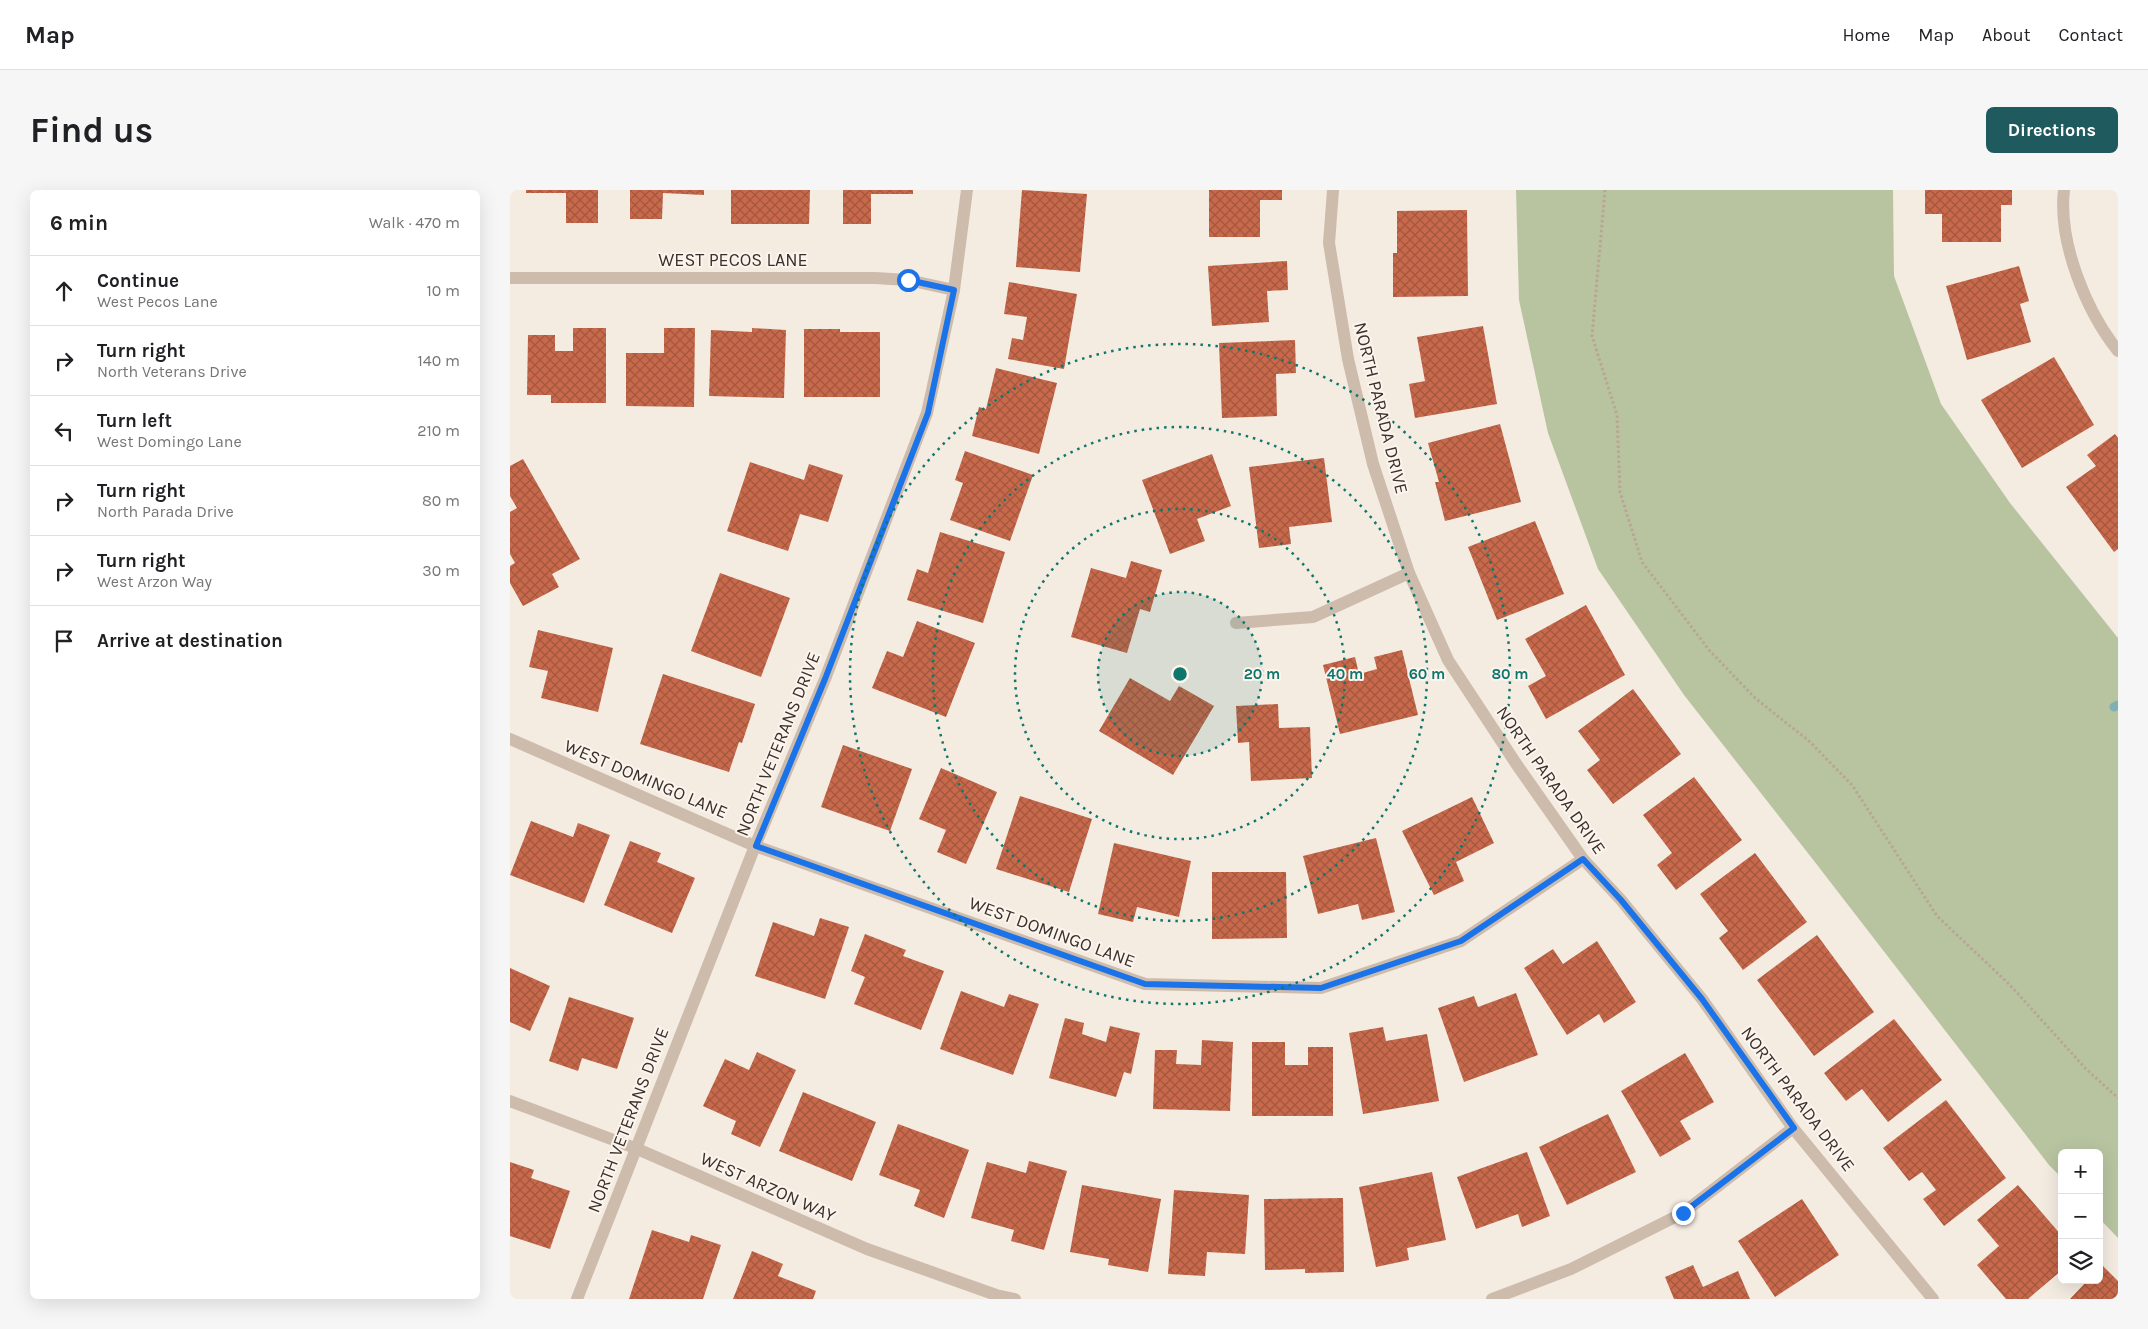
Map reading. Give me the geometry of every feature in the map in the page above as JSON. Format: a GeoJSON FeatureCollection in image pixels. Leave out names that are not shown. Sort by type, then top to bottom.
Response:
{"type":"FeatureCollection","features":[{"type":"Feature","properties":{"kind":"street","name":"NORTH VETERANS DRIVE"},"geometry":{"type":"LineString","coordinates":[[577,1299],[635,1148],[825,679],[928,413],[954,290],[968,190]]}},
{"type":"Feature","properties":{"kind":"street","name":"NORTH PARADA DRIVE"},"geometry":{"type":"LineString","coordinates":[[1333,190],[1329,243],[1348,359],[1372,464],[1409,574],[1448,660],[1517,765],[1583,859],[1621,900],[1702,999],[1794,1128],[1933,1299]]}},
{"type":"Feature","properties":{"kind":"street"},"geometry":{"type":"LineString","coordinates":[[2064,190],[2065,232],[2072,262],[2085,294],[2109,340],[2118,350]]}},
{"type":"Feature","properties":{"kind":"street","name":"WEST PECOS LANE"},"geometry":{"type":"LineString","coordinates":[[510,278],[875,278],[908,280],[954,290]]}},
{"type":"Feature","properties":{"kind":"street"},"geometry":{"type":"LineString","coordinates":[[1236,623],[1312,617],[1409,574]]}},
{"type":"Feature","properties":{"kind":"street","name":"WEST DOMINGO LANE"},"geometry":{"type":"LineString","coordinates":[[510,739],[756,846],[1145,984],[1321,988],[1461,941],[1583,859]]}},
{"type":"Feature","properties":{"kind":"street","name":"WEST ARZON WAY"},"geometry":{"type":"LineString","coordinates":[[510,1101],[635,1148],[867,1249],[996,1295],[1015,1299]]}},
{"type":"Feature","properties":{"kind":"street"},"geometry":{"type":"LineString","coordinates":[[1492,1299],[1571,1269],[1683,1213],[1794,1128]]}},
{"type":"Feature","properties":{"kind":"path"},"geometry":{"type":"LineString","coordinates":[[1605,190],[1592,336],[1617,415],[1620,492],[1642,562],[1709,650],[1755,698],[1809,741],[1852,785],[1937,916],[2010,985],[2086,1069],[2118,1098]]}},
{"type":"Feature","properties":{"kind":"green space"},"geometry":{"type":"Polygon","coordinates":[[[1516,190],[1893,190],[1894,276],[1941,404],[2010,503],[2118,638],[2118,1238],[2103,1222],[2103,1149],[2058,1149],[2058,1174],[2049,1165],[1684,695],[1598,569],[1548,433],[1519,300],[1516,190]]]}},
{"type":"Feature","properties":{"kind":"building"},"geometry":{"type":"Polygon","coordinates":[[[526,190],[598,190],[598,223],[566,223],[566,193],[526,193],[526,190]]]}},
{"type":"Feature","properties":{"kind":"building"},"geometry":{"type":"Polygon","coordinates":[[[630,190],[704,190],[704,195],[663,193],[662,219],[630,219],[630,190]]]}},
{"type":"Feature","properties":{"kind":"building"},"geometry":{"type":"Polygon","coordinates":[[[731,190],[810,190],[809,224],[731,224],[731,190]]]}},
{"type":"Feature","properties":{"kind":"building"},"geometry":{"type":"Polygon","coordinates":[[[843,190],[913,190],[913,194],[871,194],[871,224],[843,224],[843,190]]]}},
{"type":"Feature","properties":{"kind":"building"},"geometry":{"type":"Polygon","coordinates":[[[1022,190],[1087,194],[1080,272],[1016,267],[1022,190]]]}},
{"type":"Feature","properties":{"kind":"building"},"geometry":{"type":"Polygon","coordinates":[[[1209,190],[1282,190],[1282,200],[1260,200],[1260,237],[1209,237],[1209,190]]]}},
{"type":"Feature","properties":{"kind":"building"},"geometry":{"type":"Polygon","coordinates":[[[1925,190],[2012,190],[2012,205],[2001,205],[2001,242],[1942,242],[1942,214],[1925,214],[1925,190]]]}},
{"type":"Feature","properties":{"kind":"building"},"geometry":{"type":"Polygon","coordinates":[[[1467,210],[1468,296],[1393,297],[1393,253],[1397,253],[1397,211],[1467,210]]]}},
{"type":"Feature","properties":{"kind":"building"},"geometry":{"type":"Polygon","coordinates":[[[1287,261],[1288,290],[1267,291],[1269,322],[1212,326],[1208,266],[1287,261]]]}},
{"type":"Feature","properties":{"kind":"building"},"geometry":{"type":"Polygon","coordinates":[[[2019,266],[2029,301],[2020,304],[2031,342],[1967,360],[1946,286],[2019,266]]]}},
{"type":"Feature","properties":{"kind":"building"},"geometry":{"type":"Polygon","coordinates":[[[1009,282],[1077,294],[1064,369],[1008,359],[1012,338],[1023,340],[1027,317],[1004,314],[1009,282]]]}},
{"type":"Feature","properties":{"kind":"building"},"geometry":{"type":"Polygon","coordinates":[[[1483,326],[1497,404],[1415,418],[1409,384],[1425,381],[1417,337],[1483,326]]]}},
{"type":"Feature","properties":{"kind":"building"},"geometry":{"type":"Polygon","coordinates":[[[573,328],[606,328],[606,403],[551,403],[551,395],[527,395],[528,335],[555,335],[555,351],[573,351],[573,328]]]}},
{"type":"Feature","properties":{"kind":"building"},"geometry":{"type":"Polygon","coordinates":[[[664,328],[695,328],[694,407],[626,406],[626,353],[664,353],[664,328]]]}},
{"type":"Feature","properties":{"kind":"building"},"geometry":{"type":"Polygon","coordinates":[[[752,328],[786,330],[784,398],[709,396],[711,330],[752,332],[752,328]]]}},
{"type":"Feature","properties":{"kind":"building"},"geometry":{"type":"Polygon","coordinates":[[[804,329],[840,329],[840,332],[880,332],[880,397],[804,397],[804,329]]]}},
{"type":"Feature","properties":{"kind":"building"},"geometry":{"type":"Polygon","coordinates":[[[1295,340],[1296,373],[1276,374],[1277,416],[1222,418],[1219,343],[1295,340]]]}},
{"type":"Feature","properties":{"kind":"building"},"geometry":{"type":"Polygon","coordinates":[[[2054,357],[2094,425],[2022,468],[1981,400],[2054,357]]]}},
{"type":"Feature","properties":{"kind":"building"},"geometry":{"type":"Polygon","coordinates":[[[996,368],[1057,383],[1039,454],[972,436],[979,407],[986,409],[996,368]]]}},
{"type":"Feature","properties":{"kind":"building"},"geometry":{"type":"Polygon","coordinates":[[[1500,424],[1521,502],[1445,521],[1435,482],[1439,482],[1428,443],[1500,424]]]}},
{"type":"Feature","properties":{"kind":"building"},"geometry":{"type":"Polygon","coordinates":[[[2115,434],[2118,438],[2118,549],[2114,552],[2066,487],[2096,466],[2087,455],[2115,434]]]}},
{"type":"Feature","properties":{"kind":"building"},"geometry":{"type":"Polygon","coordinates":[[[965,451],[1033,475],[1010,541],[950,520],[963,483],[955,480],[965,451]]]}},
{"type":"Feature","properties":{"kind":"building"},"geometry":{"type":"Polygon","coordinates":[[[1212,454],[1231,506],[1197,519],[1205,541],[1170,554],[1142,480],[1212,454]]]}},
{"type":"Feature","properties":{"kind":"building"},"geometry":{"type":"Polygon","coordinates":[[[1324,458],[1332,522],[1289,527],[1291,544],[1259,548],[1249,467],[1324,458]]]}},
{"type":"Feature","properties":{"kind":"building"},"geometry":{"type":"Polygon","coordinates":[[[523,459],[580,559],[552,574],[559,587],[523,606],[510,583],[510,566],[515,563],[510,554],[510,512],[517,508],[510,496],[510,466],[523,459]]]}},
{"type":"Feature","properties":{"kind":"building"},"geometry":{"type":"Polygon","coordinates":[[[750,462],[804,480],[809,464],[843,475],[828,522],[800,514],[788,551],[727,531],[750,462]]]}},
{"type":"Feature","properties":{"kind":"building"},"geometry":{"type":"Polygon","coordinates":[[[1535,521],[1564,594],[1497,620],[1468,547],[1535,521]]]}},
{"type":"Feature","properties":{"kind":"building"},"geometry":{"type":"Polygon","coordinates":[[[940,532],[1005,552],[983,623],[907,600],[917,569],[928,573],[940,532]]]}},
{"type":"Feature","properties":{"kind":"building"},"geometry":{"type":"Polygon","coordinates":[[[1131,561],[1162,570],[1150,612],[1140,609],[1127,653],[1071,637],[1091,568],[1126,578],[1131,561]]]}},
{"type":"Feature","properties":{"kind":"building"},"geometry":{"type":"Polygon","coordinates":[[[720,573],[790,598],[761,677],[691,651],[720,573]]]}},
{"type":"Feature","properties":{"kind":"building"},"geometry":{"type":"Polygon","coordinates":[[[1586,605],[1625,675],[1546,719],[1528,686],[1546,676],[1525,639],[1586,605]]]}},
{"type":"Feature","properties":{"kind":"building"},"geometry":{"type":"Polygon","coordinates":[[[917,621],[975,643],[946,717],[872,688],[887,651],[903,657],[917,621]]]}},
{"type":"Feature","properties":{"kind":"building"},"geometry":{"type":"Polygon","coordinates":[[[538,630],[613,648],[598,712],[541,698],[548,671],[529,667],[538,630]]]}},
{"type":"Feature","properties":{"kind":"building"},"geometry":{"type":"Polygon","coordinates":[[[1402,650],[1418,715],[1340,734],[1323,665],[1355,657],[1359,674],[1377,669],[1374,657],[1402,650]]]}},
{"type":"Feature","properties":{"kind":"building"},"geometry":{"type":"Polygon","coordinates":[[[663,674],[755,704],[742,743],[739,742],[729,772],[640,744],[663,674]]]}},
{"type":"Feature","properties":{"kind":"building"},"geometry":{"type":"Polygon","coordinates":[[[1130,678],[1170,701],[1179,686],[1214,706],[1173,775],[1099,731],[1130,678]]]}},
{"type":"Feature","properties":{"kind":"building"},"geometry":{"type":"Polygon","coordinates":[[[1633,689],[1681,754],[1613,804],[1587,770],[1600,760],[1578,731],[1633,689]]]}},
{"type":"Feature","properties":{"kind":"building"},"geometry":{"type":"Polygon","coordinates":[[[1278,704],[1279,728],[1310,727],[1312,778],[1251,781],[1249,742],[1238,743],[1236,706],[1278,704]]]}},
{"type":"Feature","properties":{"kind":"building"},"geometry":{"type":"Polygon","coordinates":[[[843,745],[912,769],[890,831],[821,807],[843,745]]]}},
{"type":"Feature","properties":{"kind":"building"},"geometry":{"type":"Polygon","coordinates":[[[941,768],[997,792],[966,864],[937,852],[946,830],[919,819],[941,768]]]}},
{"type":"Feature","properties":{"kind":"building"},"geometry":{"type":"Polygon","coordinates":[[[1694,777],[1742,840],[1676,890],[1657,865],[1672,853],[1643,815],[1694,777]]]}},
{"type":"Feature","properties":{"kind":"building"},"geometry":{"type":"Polygon","coordinates":[[[1020,796],[1092,819],[1069,892],[996,869],[1020,796]]]}},
{"type":"Feature","properties":{"kind":"building"},"geometry":{"type":"Polygon","coordinates":[[[1472,797],[1494,843],[1456,862],[1464,881],[1434,895],[1402,831],[1472,797]]]}},
{"type":"Feature","properties":{"kind":"building"},"geometry":{"type":"Polygon","coordinates":[[[531,821],[573,837],[578,823],[610,835],[584,903],[510,875],[531,821]]]}},
{"type":"Feature","properties":{"kind":"building"},"geometry":{"type":"Polygon","coordinates":[[[1376,838],[1395,912],[1362,920],[1358,904],[1318,914],[1303,856],[1376,838]]]}},
{"type":"Feature","properties":{"kind":"building"},"geometry":{"type":"Polygon","coordinates":[[[630,841],[661,853],[657,862],[695,878],[672,933],[604,905],[630,841]]]}},
{"type":"Feature","properties":{"kind":"building"},"geometry":{"type":"Polygon","coordinates":[[[1114,843],[1191,861],[1179,917],[1137,907],[1133,922],[1098,914],[1114,843]]]}},
{"type":"Feature","properties":{"kind":"building"},"geometry":{"type":"Polygon","coordinates":[[[1755,853],[1807,922],[1743,970],[1719,938],[1728,931],[1700,894],[1755,853]]]}},
{"type":"Feature","properties":{"kind":"building"},"geometry":{"type":"Polygon","coordinates":[[[1212,872],[1286,872],[1287,938],[1212,939],[1212,872]]]}},
{"type":"Feature","properties":{"kind":"building"},"geometry":{"type":"Polygon","coordinates":[[[820,918],[849,927],[825,999],[755,976],[773,922],[814,936],[820,918]]]}},
{"type":"Feature","properties":{"kind":"building"},"geometry":{"type":"Polygon","coordinates":[[[865,934],[906,950],[903,956],[944,971],[921,1030],[854,1004],[865,977],[851,971],[865,934]]]}},
{"type":"Feature","properties":{"kind":"building"},"geometry":{"type":"Polygon","coordinates":[[[1817,935],[1874,1012],[1814,1056],[1757,980],[1817,935]]]}},
{"type":"Feature","properties":{"kind":"building"},"geometry":{"type":"Polygon","coordinates":[[[1597,941],[1636,1002],[1604,1023],[1599,1014],[1567,1035],[1524,968],[1553,949],[1563,964],[1597,941]]]}},
{"type":"Feature","properties":{"kind":"building"},"geometry":{"type":"Polygon","coordinates":[[[510,968],[550,986],[530,1031],[510,1022],[510,968]]]}},
{"type":"Feature","properties":{"kind":"building"},"geometry":{"type":"Polygon","coordinates":[[[961,991],[1004,1007],[1009,994],[1039,1004],[1013,1075],[940,1049],[961,991]]]}},
{"type":"Feature","properties":{"kind":"building"},"geometry":{"type":"Polygon","coordinates":[[[1516,993],[1538,1055],[1464,1082],[1438,1008],[1474,996],[1478,1007],[1516,993]]]}},
{"type":"Feature","properties":{"kind":"building"},"geometry":{"type":"Polygon","coordinates":[[[569,997],[634,1018],[617,1069],[582,1058],[578,1071],[549,1061],[569,997]]]}},
{"type":"Feature","properties":{"kind":"building"},"geometry":{"type":"Polygon","coordinates":[[[1065,1018],[1084,1023],[1082,1034],[1106,1042],[1110,1026],[1140,1033],[1131,1074],[1124,1072],[1116,1097],[1049,1078],[1065,1018]]]}},
{"type":"Feature","properties":{"kind":"building"},"geometry":{"type":"Polygon","coordinates":[[[1894,1019],[1942,1080],[1888,1122],[1862,1089],[1846,1101],[1824,1073],[1894,1019]]]}},
{"type":"Feature","properties":{"kind":"building"},"geometry":{"type":"Polygon","coordinates":[[[1383,1027],[1386,1041],[1427,1034],[1439,1101],[1363,1114],[1349,1033],[1383,1027]]]}},
{"type":"Feature","properties":{"kind":"building"},"geometry":{"type":"Polygon","coordinates":[[[1202,1040],[1233,1042],[1230,1111],[1153,1109],[1155,1050],[1177,1050],[1176,1064],[1201,1065],[1202,1040]]]}},
{"type":"Feature","properties":{"kind":"building"},"geometry":{"type":"Polygon","coordinates":[[[1252,1042],[1285,1042],[1285,1065],[1308,1065],[1308,1047],[1333,1047],[1333,1116],[1252,1116],[1252,1042]]]}},
{"type":"Feature","properties":{"kind":"building"},"geometry":{"type":"Polygon","coordinates":[[[757,1052],[796,1070],[760,1147],[731,1134],[736,1121],[703,1106],[725,1059],[749,1070],[757,1052]]]}},
{"type":"Feature","properties":{"kind":"building"},"geometry":{"type":"Polygon","coordinates":[[[1685,1053],[1714,1102],[1680,1121],[1691,1139],[1660,1157],[1621,1091],[1685,1053]]]}},
{"type":"Feature","properties":{"kind":"building"},"geometry":{"type":"Polygon","coordinates":[[[803,1092],[876,1122],[852,1181],[779,1151],[803,1092]]]}},
{"type":"Feature","properties":{"kind":"building"},"geometry":{"type":"Polygon","coordinates":[[[1946,1100],[2006,1178],[1944,1226],[1923,1199],[1936,1190],[1922,1172],[1909,1181],[1883,1148],[1946,1100]]]}},
{"type":"Feature","properties":{"kind":"building"},"geometry":{"type":"Polygon","coordinates":[[[1608,1114],[1636,1172],[1567,1205],[1539,1147],[1608,1114]]]}},
{"type":"Feature","properties":{"kind":"building"},"geometry":{"type":"Polygon","coordinates":[[[898,1124],[969,1150],[944,1218],[914,1206],[920,1190],[879,1175],[898,1124]]]}},
{"type":"Feature","properties":{"kind":"building"},"geometry":{"type":"Polygon","coordinates":[[[1527,1152],[1550,1216],[1522,1227],[1518,1214],[1476,1229],[1457,1177],[1527,1152]]]}},
{"type":"Feature","properties":{"kind":"building"},"geometry":{"type":"Polygon","coordinates":[[[1029,1161],[1067,1171],[1044,1250],[1011,1241],[1014,1230],[971,1218],[987,1162],[1026,1173],[1029,1161]]]}},
{"type":"Feature","properties":{"kind":"building"},"geometry":{"type":"Polygon","coordinates":[[[510,1162],[534,1170],[531,1178],[570,1191],[550,1249],[510,1236],[510,1162]]]}},
{"type":"Feature","properties":{"kind":"building"},"geometry":{"type":"Polygon","coordinates":[[[1432,1172],[1446,1240],[1407,1248],[1409,1260],[1376,1267],[1359,1187],[1432,1172]]]}},
{"type":"Feature","properties":{"kind":"building"},"geometry":{"type":"Polygon","coordinates":[[[1082,1185],[1161,1199],[1148,1272],[1108,1265],[1109,1259],[1070,1252],[1082,1185]]]}},
{"type":"Feature","properties":{"kind":"building"},"geometry":{"type":"Polygon","coordinates":[[[2018,1185],[2058,1231],[2058,1273],[2028,1299],[2006,1299],[1977,1265],[1999,1246],[1977,1220],[2018,1185]]]}},
{"type":"Feature","properties":{"kind":"building"},"geometry":{"type":"Polygon","coordinates":[[[1174,1190],[1249,1195],[1245,1254],[1207,1252],[1205,1276],[1168,1274],[1174,1190]]]}},
{"type":"Feature","properties":{"kind":"building"},"geometry":{"type":"Polygon","coordinates":[[[1343,1198],[1344,1272],[1305,1273],[1305,1269],[1265,1270],[1264,1199],[1343,1198]]]}},
{"type":"Feature","properties":{"kind":"building"},"geometry":{"type":"Polygon","coordinates":[[[1802,1199],[1839,1255],[1775,1297],[1738,1241],[1802,1199]]]}},
{"type":"Feature","properties":{"kind":"building"},"geometry":{"type":"Polygon","coordinates":[[[652,1230],[689,1242],[691,1235],[721,1245],[703,1299],[629,1299],[652,1230]]]}},
{"type":"Feature","properties":{"kind":"building"},"geometry":{"type":"Polygon","coordinates":[[[752,1251],[783,1264],[778,1276],[816,1291],[813,1299],[733,1299],[752,1251]]]}},
{"type":"Feature","properties":{"kind":"building"},"geometry":{"type":"Polygon","coordinates":[[[1693,1265],[1703,1287],[1738,1271],[1750,1299],[1674,1299],[1665,1277],[1693,1265]]]}},
{"type":"Feature","properties":{"kind":"building"},"geometry":{"type":"Polygon","coordinates":[[[2103,1266],[2118,1281],[2118,1299],[2070,1299],[2084,1284],[2103,1284],[2103,1266]]]}},
{"type":"Feature","properties":{"kind":"waterway"},"geometry":{"type":"LineString","coordinates":[[2114,707],[2118,705]]}},
{"type":"Feature","properties":{"kind":"route"},"geometry":{"type":"LineString","coordinates":[[908,280],[954,290],[928,413],[825,679],[756,846],[1145,984],[1321,988],[1461,941],[1583,859],[1621,900],[1702,999],[1794,1128],[1683,1213]]}}]}
